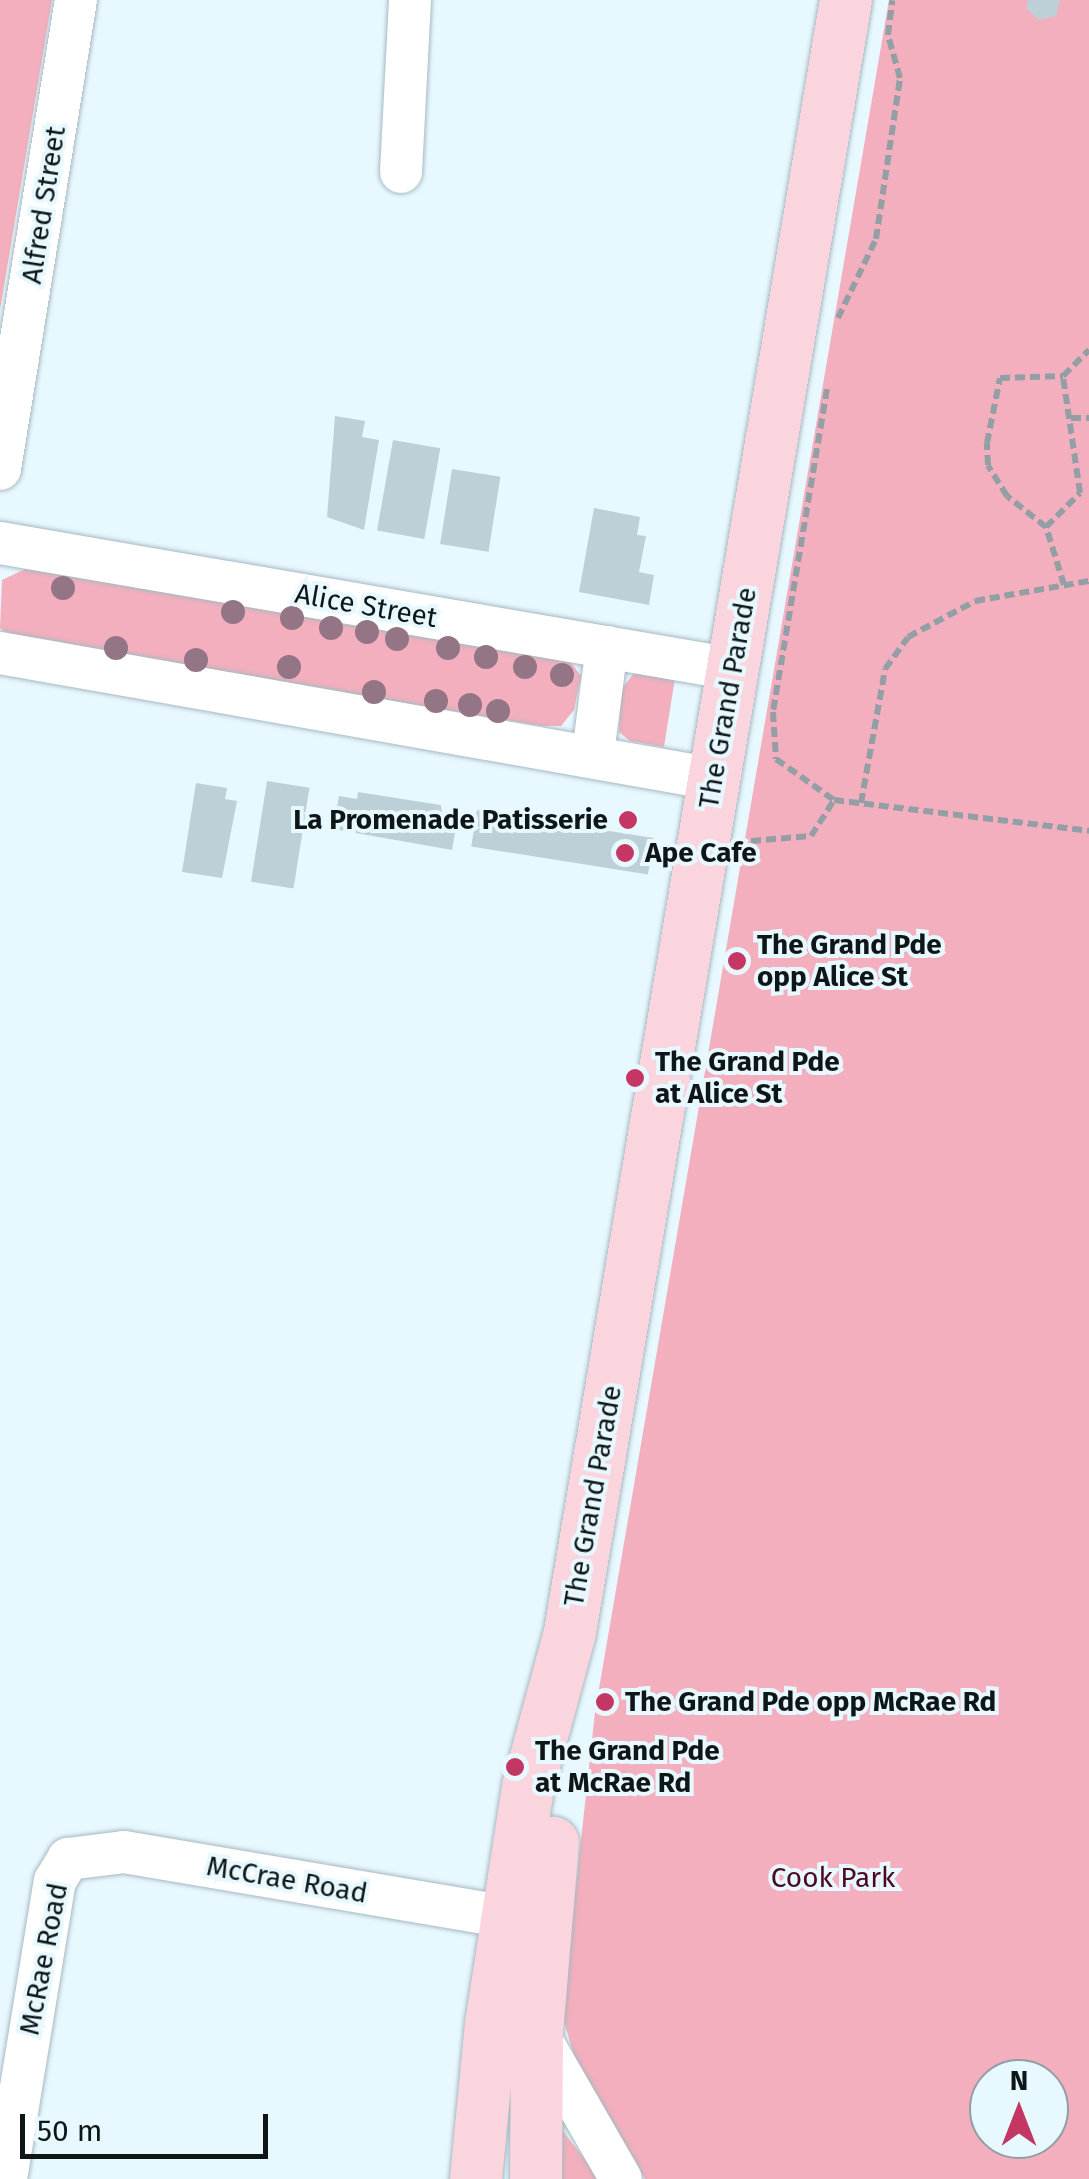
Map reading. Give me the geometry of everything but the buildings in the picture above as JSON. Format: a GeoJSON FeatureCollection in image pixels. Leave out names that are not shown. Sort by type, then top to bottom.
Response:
{"type":"FeatureCollection","features":[{"type":"Feature","properties":{"kind":"main road","name":"The Grand Parade"},"geometry":{"type":"LineString","coordinates":[[476,2179],[514,2028],[570,1632],[846,0]]}},
{"type":"Feature","properties":{"kind":"main road","name":"The Grand Parade"},"geometry":{"type":"LineString","coordinates":[[536,2179],[514,2028],[507,1916],[528,1787],[570,1632]]}},
{"type":"Feature","properties":{"kind":"street","name":"Alfred Street"},"geometry":{"type":"LineString","coordinates":[[0,469],[76,0]]}},
{"type":"Feature","properties":{"kind":"street"},"geometry":{"type":"LineString","coordinates":[[400,172],[410,0]]}},
{"type":"Feature","properties":{"kind":"street","name":"Alice Street"},"geometry":{"type":"LineString","coordinates":[[0,543],[733,669]]}},
{"type":"Feature","properties":{"kind":"street"},"geometry":{"type":"LineString","coordinates":[[593,753],[607,647]]}},
{"type":"Feature","properties":{"kind":"street"},"geometry":{"type":"LineString","coordinates":[[0,652],[593,753],[714,779]]}},
{"type":"Feature","properties":{"kind":"street","name":"McCrae Road"},"geometry":{"type":"LineString","coordinates":[[68,1859],[124,1852],[507,1916]]}},
{"type":"Feature","properties":{"kind":"street","name":"McRae Road"},"geometry":{"type":"LineString","coordinates":[[6,2179],[55,1881],[68,1859]]}},
{"type":"Feature","properties":{"kind":"street"},"geometry":{"type":"LineString","coordinates":[[514,2028],[620,2179]]}},
{"type":"Feature","properties":{"kind":"path"},"geometry":{"type":"LineString","coordinates":[[837,327],[848,288],[870,259],[876,238],[900,78],[888,34],[892,0]]}},
{"type":"Feature","properties":{"kind":"path"},"geometry":{"type":"LineString","coordinates":[[1064,586],[1046,527],[1007,496],[988,465],[987,442],[1000,378],[1063,376],[1089,350]]}},
{"type":"Feature","properties":{"kind":"path"},"geometry":{"type":"LineString","coordinates":[[1046,527],[1080,493],[1063,376]]}},
{"type":"Feature","properties":{"kind":"path"},"geometry":{"type":"LineString","coordinates":[[828,386],[771,734],[776,758],[806,786],[834,800],[1089,831]]}},
{"type":"Feature","properties":{"kind":"path"},"geometry":{"type":"LineString","coordinates":[[1071,418],[1089,418]]}},
{"type":"Feature","properties":{"kind":"path"},"geometry":{"type":"LineString","coordinates":[[861,803],[880,685],[901,645],[975,602],[1089,581]]}},
{"type":"Feature","properties":{"kind":"path"},"geometry":{"type":"LineString","coordinates":[[752,841],[811,836],[834,800]]}},
{"type":"Feature","properties":{"kind":"green space"},"geometry":{"type":"Polygon","coordinates":[[[0,0],[52,0],[0,310],[0,0]]]}},
{"type":"Feature","properties":{"kind":"green space","name":"Cook Park"},"geometry":{"type":"Polygon","coordinates":[[[889,0],[1089,0],[1089,2179],[645,2179],[586,2098],[562,2014],[595,1712],[889,0]]]}},
{"type":"Feature","properties":{"kind":"green space"},"geometry":{"type":"Polygon","coordinates":[[[25,569],[567,657],[581,676],[574,710],[561,726],[543,726],[12,638],[0,628],[2,580],[25,569]]]}},
{"type":"Feature","properties":{"kind":"green space"},"geometry":{"type":"Polygon","coordinates":[[[634,673],[675,678],[664,747],[630,741],[619,732],[621,690],[634,673]]]}},
{"type":"Feature","properties":{"kind":"green space"},"geometry":{"type":"Polygon","coordinates":[[[562,2130],[600,2179],[553,2179],[562,2130]]]}},
{"type":"Feature","properties":{"kind":"place","name":"La Promenade Patisserie"},"geometry":{"type":"Point","coordinates":[628,820]}},
{"type":"Feature","properties":{"kind":"place","name":"Ape Cafe"},"geometry":{"type":"Point","coordinates":[625,853]}},
{"type":"Feature","properties":{"kind":"place","name":"The Grand Pde opp Alice St"},"geometry":{"type":"Point","coordinates":[737,961]}},
{"type":"Feature","properties":{"kind":"place","name":"The Grand Pde at Alice St"},"geometry":{"type":"Point","coordinates":[635,1078]}},
{"type":"Feature","properties":{"kind":"place","name":"The Grand Pde opp McRae Rd"},"geometry":{"type":"Point","coordinates":[605,1702]}},
{"type":"Feature","properties":{"kind":"place","name":"The Grand Pde at McRae Rd"},"geometry":{"type":"Point","coordinates":[515,1767]}}]}
